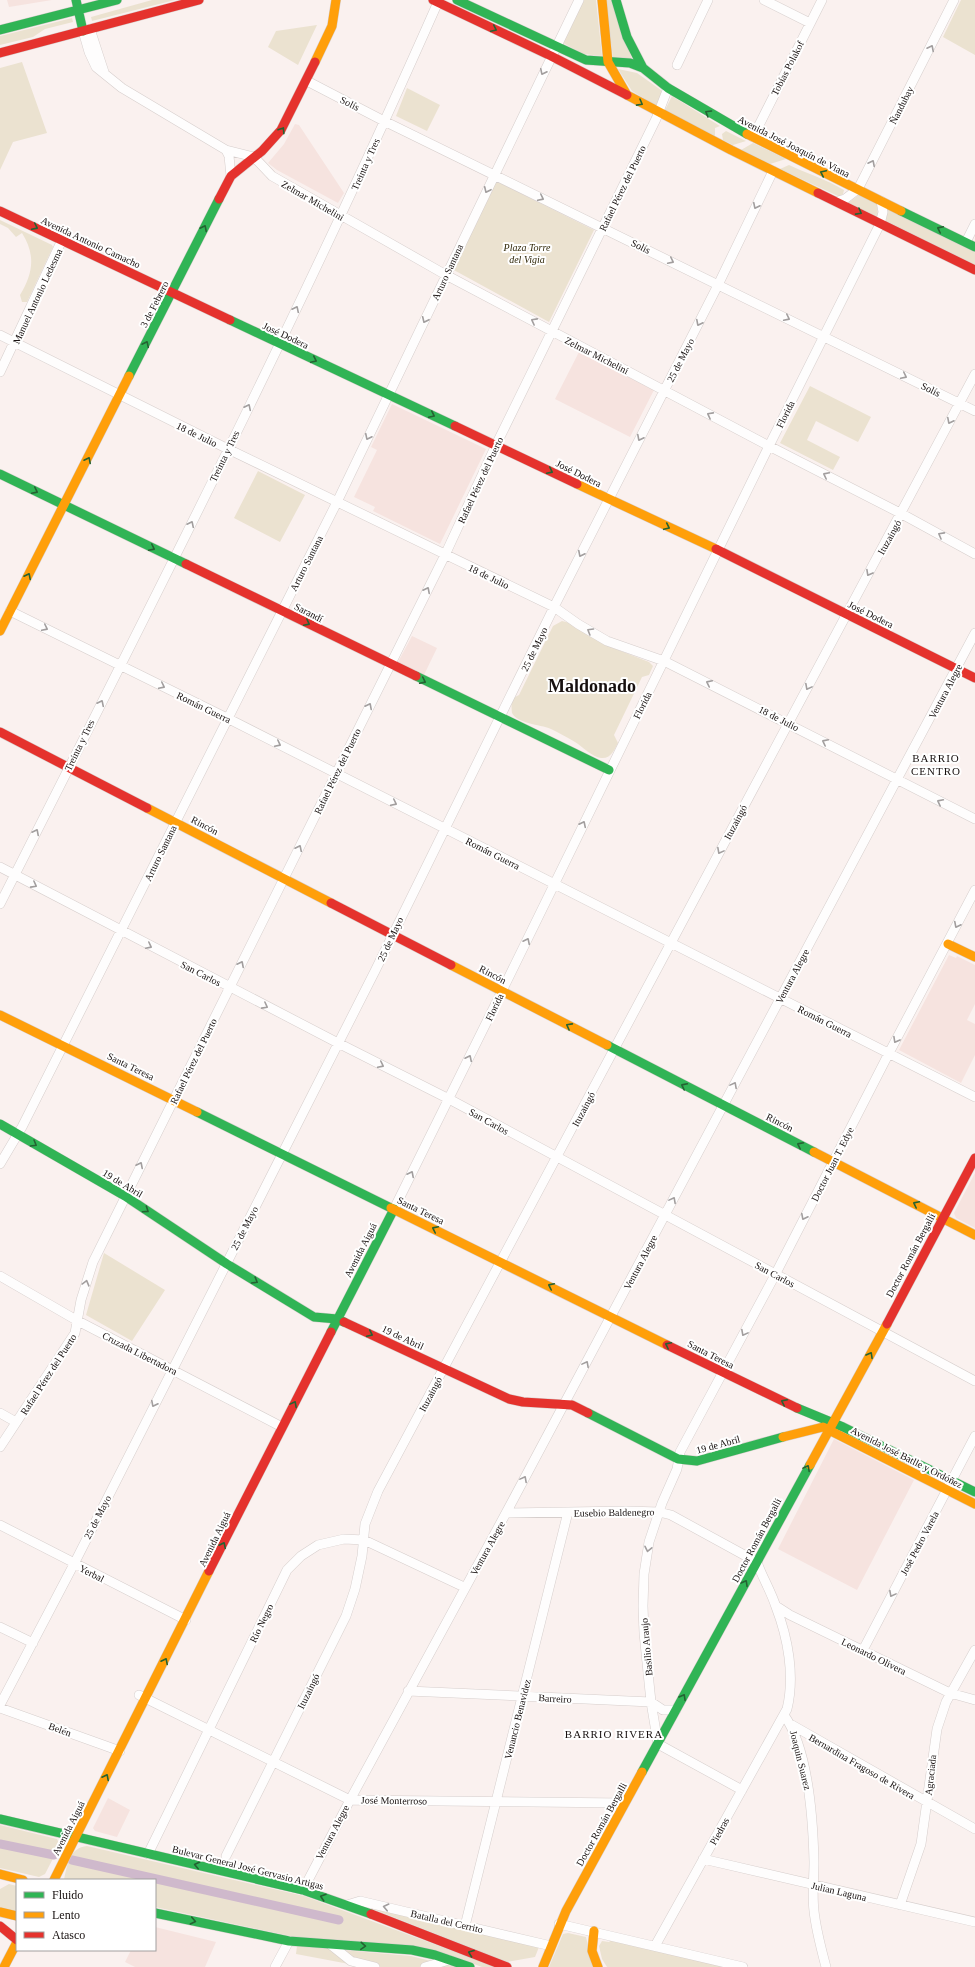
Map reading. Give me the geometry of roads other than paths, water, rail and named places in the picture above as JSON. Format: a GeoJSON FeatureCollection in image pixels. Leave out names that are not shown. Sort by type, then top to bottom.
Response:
{"type":"FeatureCollection","features":[{"type":"Feature","properties":{"kind":"street"},"geometry":{"type":"LineString","coordinates":[[76,0],[82,6],[87,30],[104,72],[130,94],[226,150],[254,157]]}},
{"type":"Feature","properties":{"kind":"street"},"geometry":{"type":"LineString","coordinates":[[0,30],[82,6],[117,0]]}},
{"type":"Feature","properties":{"kind":"street"},"geometry":{"type":"LineString","coordinates":[[0,53],[199,0]]}},
{"type":"Feature","properties":{"kind":"street","name":"3 de Febrero"},"geometry":{"type":"LineString","coordinates":[[0,631],[231,176],[265,149],[280,133],[332,26],[336,0]]}},
{"type":"Feature","properties":{"kind":"street","name":"Avenida José Joaquín de Viana"},"geometry":{"type":"LineString","coordinates":[[457,0],[555,47],[586,60],[630,63],[643,68],[668,88],[729,125],[800,162],[975,247]]}},
{"type":"Feature","properties":{"kind":"street"},"geometry":{"type":"LineString","coordinates":[[471,18],[480,0]]}},
{"type":"Feature","properties":{"kind":"street","name":"Arturo Santana"},"geometry":{"type":"LineString","coordinates":[[0,1164],[18,1135],[281,610],[337,502],[555,47],[579,0]]}},
{"type":"Feature","properties":{"kind":"street"},"geometry":{"type":"LineString","coordinates":[[602,0],[608,62],[627,95]]}},
{"type":"Feature","properties":{"kind":"street"},"geometry":{"type":"LineString","coordinates":[[616,0],[627,37],[643,68]]}},
{"type":"Feature","properties":{"kind":"street"},"geometry":{"type":"LineString","coordinates":[[677,65],[708,0]]}},
{"type":"Feature","properties":{"kind":"street"},"geometry":{"type":"LineString","coordinates":[[764,0],[810,23]]}},
{"type":"Feature","properties":{"kind":"street","name":"Tobías Polakof"},"geometry":{"type":"LineString","coordinates":[[753,137],[822,0]]}},
{"type":"Feature","properties":{"kind":"street","name":"Ñandubay"},"geometry":{"type":"LineString","coordinates":[[858,190],[954,0]]}},
{"type":"Feature","properties":{"kind":"street"},"geometry":{"type":"LineString","coordinates":[[436,1],[551,56],[731,150],[838,201],[880,224],[975,270]]}},
{"type":"Feature","properties":{"kind":"street","name":"Treinta y Tres"},"geometry":{"type":"LineString","coordinates":[[0,904],[174,559],[341,216],[436,1]]}},
{"type":"Feature","properties":{"kind":"street","name":"Solís"},"geometry":{"type":"LineString","coordinates":[[306,81],[384,121],[975,411]]}},
{"type":"Feature","properties":{"kind":"street","name":"Rafael Pérez del Puerto"},"geometry":{"type":"LineString","coordinates":[[0,1447],[75,1333],[81,1300],[88,1275],[125,1196],[445,555],[496,445],[659,113],[668,88]]}},
{"type":"Feature","properties":{"kind":"street"},"geometry":{"type":"LineString","coordinates":[[721,144],[719,131],[729,125]]}},
{"type":"Feature","properties":{"kind":"street"},"geometry":{"type":"LineString","coordinates":[[731,150],[750,142],[753,137]]}},
{"type":"Feature","properties":{"kind":"street"},"geometry":{"type":"LineString","coordinates":[[226,150],[229,156],[231,176]]}},
{"type":"Feature","properties":{"kind":"street","name":"Zelmar Michelini"},"geometry":{"type":"LineString","coordinates":[[254,157],[272,176],[446,275],[769,446],[902,514],[975,554]]}},
{"type":"Feature","properties":{"kind":"street"},"geometry":{"type":"LineString","coordinates":[[773,171],[777,166],[783,164],[800,162]]}},
{"type":"Feature","properties":{"kind":"street","name":"25 de Mayo"},"geometry":{"type":"LineString","coordinates":[[0,1705],[74,1564],[172,1369],[227,1264],[554,607],[718,285],[773,171]]}},
{"type":"Feature","properties":{"kind":"street"},"geometry":{"type":"LineString","coordinates":[[838,201],[845,199],[858,190]]}},
{"type":"Feature","properties":{"kind":"street","name":"Florida"},"geometry":{"type":"LineString","coordinates":[[394,1209],[664,661],[717,550],[880,224],[883,212],[880,200]]}},
{"type":"Feature","properties":{"kind":"street","name":"Avenida Antonio Camacho"},"geometry":{"type":"LineString","coordinates":[[0,211],[172,292]]}},
{"type":"Feature","properties":{"kind":"street"},"geometry":{"type":"LineString","coordinates":[[966,242],[975,224]]}},
{"type":"Feature","properties":{"kind":"street","name":"Manuel Antonio Ledesma"},"geometry":{"type":"LineString","coordinates":[[0,372],[15,343],[62,240]]}},
{"type":"Feature","properties":{"kind":"street","name":"José Dodera"},"geometry":{"type":"LineString","coordinates":[[172,292],[279,344],[717,550],[975,678]]}},
{"type":"Feature","properties":{"kind":"street","name":"18 de Julio"},"geometry":{"type":"LineString","coordinates":[[0,335],[120,396],[554,607],[578,624],[607,641],[664,661],[975,819]]}},
{"type":"Feature","properties":{"kind":"street","name":"Ituzaingó"},"geometry":{"type":"LineString","coordinates":[[226,1856],[346,1616],[355,1589],[364,1540],[365,1524],[378,1491],[443,1368],[558,1158],[671,942],[846,615],[902,514],[975,374]]}},
{"type":"Feature","properties":{"kind":"street","name":"Sarandí"},"geometry":{"type":"LineString","coordinates":[[0,474],[281,610],[390,665],[609,770]]}},
{"type":"Feature","properties":{"kind":"street"},"geometry":{"type":"LineString","coordinates":[[0,605],[10,611]]}},
{"type":"Feature","properties":{"kind":"street","name":"Román Guerra"},"geometry":{"type":"LineString","coordinates":[[10,611],[227,718],[975,1097]]}},
{"type":"Feature","properties":{"kind":"street","name":"Ventura Alegre"},"geometry":{"type":"LineString","coordinates":[[303,1890],[408,1691],[506,1513],[666,1215],[723,1105],[975,633]]}},
{"type":"Feature","properties":{"kind":"street","name":"Rincón"},"geometry":{"type":"LineString","coordinates":[[0,732],[69,766],[614,1050],[975,1235]]}},
{"type":"Feature","properties":{"kind":"street","name":"San Carlos"},"geometry":{"type":"LineString","coordinates":[[0,867],[121,931],[449,1099],[975,1381]]}},
{"type":"Feature","properties":{"kind":"street","name":"Doctor Juan T. Edye"},"geometry":{"type":"LineString","coordinates":[[678,1459],[775,1275],[888,1053],[948,944],[975,890]]}},
{"type":"Feature","properties":{"kind":"street"},"geometry":{"type":"LineString","coordinates":[[948,944],[975,957]]}},
{"type":"Feature","properties":{"kind":"street","name":"Santa Teresa"},"geometry":{"type":"LineString","coordinates":[[0,1015],[831,1426]]}},
{"type":"Feature","properties":{"kind":"street","name":"19 de Abril"},"geometry":{"type":"LineString","coordinates":[[0,1124],[125,1196],[227,1264],[314,1317],[337,1318],[509,1399],[523,1402],[572,1405],[678,1459],[691,1462],[697,1462],[818,1427],[831,1426]]}},
{"type":"Feature","properties":{"kind":"street","name":"Doctor Román Bergalli"},"geometry":{"type":"LineString","coordinates":[[544,1961],[547,1945],[558,1928],[883,1331],[975,1158]]}},
{"type":"Feature","properties":{"kind":"street","name":"Avenida Aiguá"},"geometry":{"type":"LineString","coordinates":[[54,1879],[73,1836],[278,1425],[308,1367],[337,1318],[394,1209]]}},
{"type":"Feature","properties":{"kind":"street","name":"Cruzada Libertadora"},"geometry":{"type":"LineString","coordinates":[[0,1276],[78,1321],[278,1425]]}},
{"type":"Feature","properties":{"kind":"street","name":"Avenida Aiguá"},"geometry":{"type":"LineString","coordinates":[[308,1367],[322,1328],[314,1317]]}},
{"type":"Feature","properties":{"kind":"street"},"geometry":{"type":"LineString","coordinates":[[0,1413],[16,1422]]}},
{"type":"Feature","properties":{"kind":"street"},"geometry":{"type":"LineString","coordinates":[[808,1414],[808,1430]]}},
{"type":"Feature","properties":{"kind":"street","name":"Avenida José Batlle y Ordóñez"},"geometry":{"type":"LineString","coordinates":[[831,1426],[952,1480],[975,1492]]}},
{"type":"Feature","properties":{"kind":"street","name":"Avenida José Batlle y Ordóñez"},"geometry":{"type":"LineString","coordinates":[[831,1426],[975,1504]]}},
{"type":"Feature","properties":{"kind":"street","name":"José Pedro Varela"},"geometry":{"type":"LineString","coordinates":[[862,1650],[975,1436]]}},
{"type":"Feature","properties":{"kind":"street","name":"Doctor Juan T. Edye"},"geometry":{"type":"LineString","coordinates":[[689,1437],[687,1454],[691,1462]]}},
{"type":"Feature","properties":{"kind":"street","name":"Basilio Araujo"},"geometry":{"type":"LineString","coordinates":[[658,1744],[650,1702],[643,1592],[646,1558],[659,1512],[677,1469],[678,1459]]}},
{"type":"Feature","properties":{"kind":"street","name":"Venancio Benavidez"},"geometry":{"type":"LineString","coordinates":[[465,1926],[568,1512]]}},
{"type":"Feature","properties":{"kind":"street","name":"Eusebio Baldenegro"},"geometry":{"type":"LineString","coordinates":[[506,1513],[659,1512],[671,1515],[757,1562]]}},
{"type":"Feature","properties":{"kind":"street","name":"Yerbal"},"geometry":{"type":"LineString","coordinates":[[0,1525],[182,1618]]}},
{"type":"Feature","properties":{"kind":"street","name":"Río Negro"},"geometry":{"type":"LineString","coordinates":[[148,1854],[287,1570],[294,1562],[318,1545],[344,1539],[364,1540],[464,1587]]}},
{"type":"Feature","properties":{"kind":"street"},"geometry":{"type":"LineString","coordinates":[[757,1562],[764,1582],[776,1606],[791,1671],[791,1694],[784,1715]]}},
{"type":"Feature","properties":{"kind":"street","name":"Leonardo Olivera"},"geometry":{"type":"LineString","coordinates":[[776,1606],[790,1615],[950,1693],[975,1700]]}},
{"type":"Feature","properties":{"kind":"street"},"geometry":{"type":"LineString","coordinates":[[0,1627],[33,1643]]}},
{"type":"Feature","properties":{"kind":"street","name":"Agraciada"},"geometry":{"type":"LineString","coordinates":[[900,1905],[921,1844],[928,1803],[934,1743],[941,1715],[950,1693],[975,1650]]}},
{"type":"Feature","properties":{"kind":"street","name":"Barreiro"},"geometry":{"type":"LineString","coordinates":[[408,1691],[650,1702],[663,1710],[676,1710]]}},
{"type":"Feature","properties":{"kind":"street","name":"José Monterroso"},"geometry":{"type":"LineString","coordinates":[[142,1696],[350,1800],[625,1803]]}},
{"type":"Feature","properties":{"kind":"street","name":"Belén"},"geometry":{"type":"LineString","coordinates":[[0,1708],[116,1749]]}},
{"type":"Feature","properties":{"kind":"street","name":"Joaquin Suarez"},"geometry":{"type":"LineString","coordinates":[[784,1715],[792,1725],[803,1764],[810,1797],[813,1841],[812,1885],[818,1937],[826,1967]]}},
{"type":"Feature","properties":{"kind":"street","name":"Piedras"},"geometry":{"type":"LineString","coordinates":[[655,1946],[784,1715]]}},
{"type":"Feature","properties":{"kind":"street","name":"Bernardina Fragoso de Rivera"},"geometry":{"type":"LineString","coordinates":[[792,1725],[975,1829]]}},
{"type":"Feature","properties":{"kind":"street"},"geometry":{"type":"LineString","coordinates":[[658,1744],[742,1790]]}},
{"type":"Feature","properties":{"kind":"street","name":"Bulevar General José Gervasio Artigas"},"geometry":{"type":"LineString","coordinates":[[0,1819],[303,1890],[347,1905],[507,1967]]}},
{"type":"Feature","properties":{"kind":"street","name":"Avenida Aiguá"},"geometry":{"type":"LineString","coordinates":[[49,1879],[73,1836]]}},
{"type":"Feature","properties":{"kind":"street","name":"Julian Laguna"},"geometry":{"type":"LineString","coordinates":[[704,1859],[975,1922]]}},
{"type":"Feature","properties":{"kind":"street"},"geometry":{"type":"LineString","coordinates":[[0,1884],[4,1875],[19,1879]]}},
{"type":"Feature","properties":{"kind":"street","name":"Batalla del Cerrito"},"geometry":{"type":"LineString","coordinates":[[347,1905],[360,1901],[547,1945]]}},
{"type":"Feature","properties":{"kind":"street"},"geometry":{"type":"LineString","coordinates":[[0,1912],[7,1916],[16,1916]]}},
{"type":"Feature","properties":{"kind":"street"},"geometry":{"type":"LineString","coordinates":[[156,1913],[289,1941],[412,1950],[470,1967]]}},
{"type":"Feature","properties":{"kind":"street"},"geometry":{"type":"LineString","coordinates":[[0,1926],[7,1930],[16,1940]]}},
{"type":"Feature","properties":{"kind":"street"},"geometry":{"type":"LineString","coordinates":[[558,1928],[594,1932],[743,1967]]}},
{"type":"Feature","properties":{"kind":"street","name":"Doctor Román Bergalli"},"geometry":{"type":"LineString","coordinates":[[538,1967],[544,1961],[554,1942],[558,1928]]}},
{"type":"Feature","properties":{"kind":"street"},"geometry":{"type":"LineString","coordinates":[[594,1932],[592,1951],[598,1967]]}},
{"type":"Feature","properties":{"kind":"street"},"geometry":{"type":"LineString","coordinates":[[275,1967],[289,1941]]}},
{"type":"Feature","properties":{"kind":"street"},"geometry":{"type":"LineString","coordinates":[[4,1967],[16,1943]]}},
{"type":"Feature","properties":{"kind":"street"},"geometry":{"type":"LineString","coordinates":[[331,1945],[350,1964],[375,1967]]}},
{"type":"Feature","properties":{"kind":"street"},"geometry":{"type":"LineString","coordinates":[[12,1967],[20,1951]]}},
{"type":"Feature","properties":{"kind":"street"},"geometry":{"type":"LineString","coordinates":[[424,1967],[449,1960]]}},
{"type":"Feature","properties":{"kind":"waterway"},"geometry":{"type":"LineString","coordinates":[[0,1844],[54,1855]]}},
{"type":"Feature","properties":{"kind":"waterway"},"geometry":{"type":"LineString","coordinates":[[72,1860],[339,1920]]}},
{"type":"Feature","properties":{"kind":"district","name":"Maldonado"},"geometry":{"type":"Point","coordinates":[592,686]}},
{"type":"Feature","properties":{"kind":"district","name":"BARRIO CENTRO"},"geometry":{"type":"Point","coordinates":[936,764]}},
{"type":"Feature","properties":{"kind":"district","name":"BARRIO RIVERA"},"geometry":{"type":"Point","coordinates":[614,1734]}},
{"type":"Feature","properties":{"kind":"park label","name":"Plaza Torre del Vigia"},"geometry":{"type":"Point","coordinates":[527,252]}}]}
